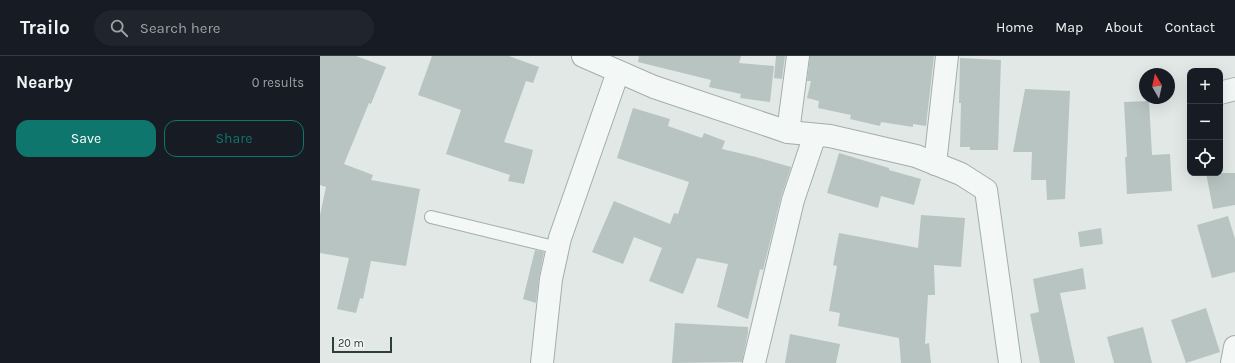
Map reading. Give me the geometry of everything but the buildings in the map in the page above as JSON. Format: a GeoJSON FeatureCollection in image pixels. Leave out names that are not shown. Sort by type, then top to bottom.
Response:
{"type":"FeatureCollection","features":[{"type":"Feature","properties":{"kind":"street"},"geometry":{"type":"LineString","coordinates":[[583,56],[654,87],[788,132],[830,136],[916,156],[961,174],[986,190],[1010,363]]}},
{"type":"Feature","properties":{"kind":"street"},"geometry":{"type":"LineString","coordinates":[[788,132],[798,56]]}},
{"type":"Feature","properties":{"kind":"street"},"geometry":{"type":"LineString","coordinates":[[935,164],[947,56]]}},
{"type":"Feature","properties":{"kind":"street"},"geometry":{"type":"LineString","coordinates":[[542,363],[551,279],[560,238],[618,72]]}},
{"type":"Feature","properties":{"kind":"street"},"geometry":{"type":"LineString","coordinates":[[1223,92],[1235,89]]}},
{"type":"Feature","properties":{"kind":"street"},"geometry":{"type":"LineString","coordinates":[[754,363],[793,200],[815,135]]}},
{"type":"Feature","properties":{"kind":"street"},"geometry":{"type":"LineString","coordinates":[[1232,363],[1235,347]]}},
{"type":"Feature","properties":{"kind":"lane"},"geometry":{"type":"LineString","coordinates":[[431,217],[558,248]]}}]}
